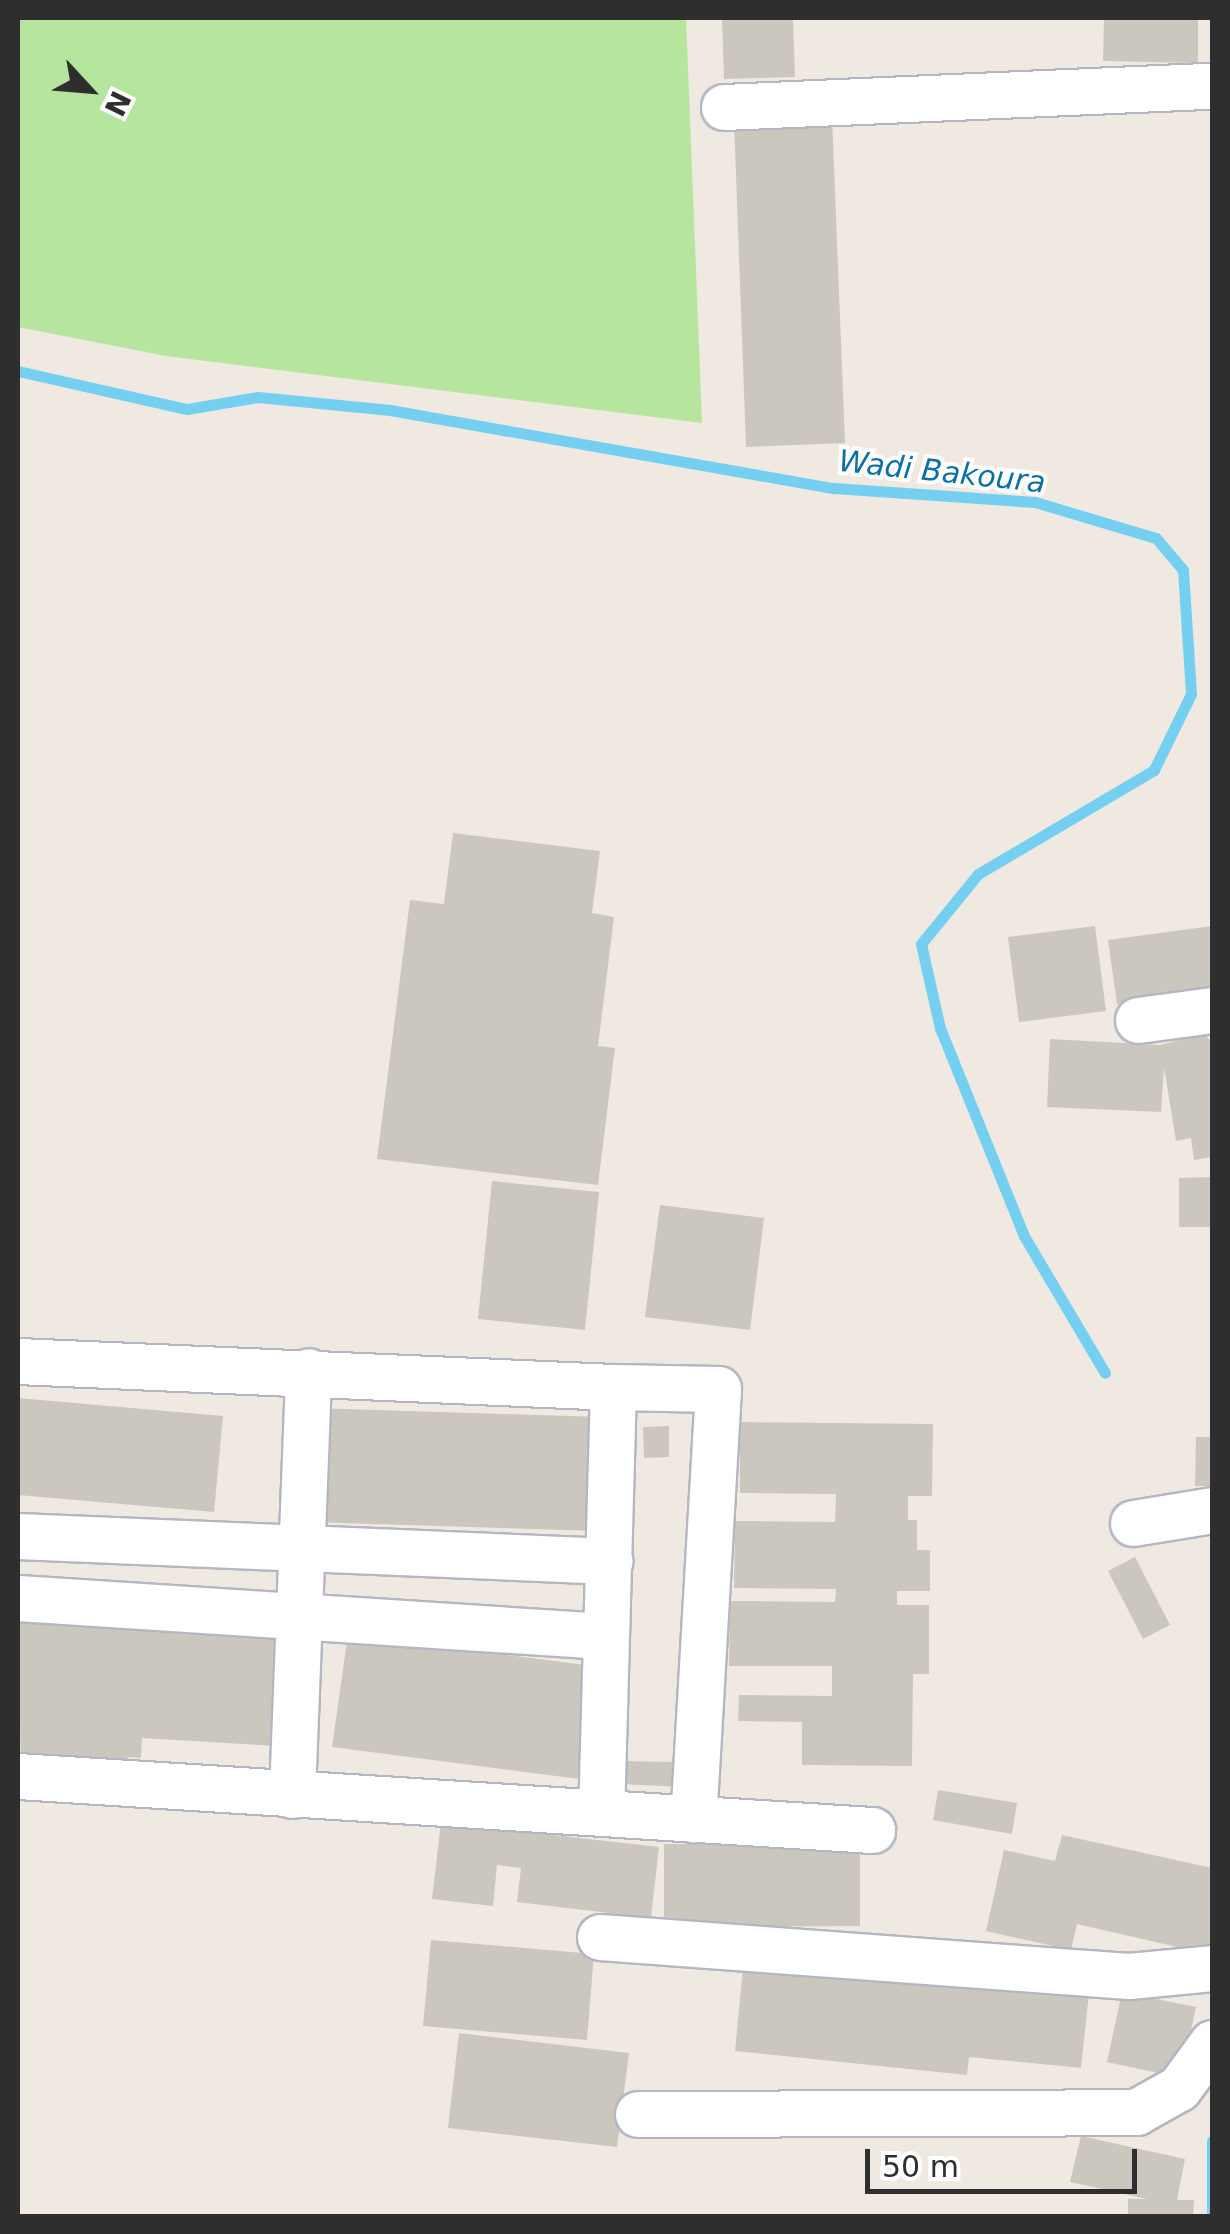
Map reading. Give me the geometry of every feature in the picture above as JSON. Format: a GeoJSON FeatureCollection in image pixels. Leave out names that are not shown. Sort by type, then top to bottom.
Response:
{"type":"FeatureCollection","features":[{"type":"Feature","properties":{"kind":"street"},"geometry":{"type":"LineString","coordinates":[[724,108],[1212,86]]}},
{"type":"Feature","properties":{"kind":"street"},"geometry":{"type":"LineString","coordinates":[[1138,1020],[1212,1010]]}},
{"type":"Feature","properties":{"kind":"street"},"geometry":{"type":"LineString","coordinates":[[18,1361],[718,1389],[693,1818]]}},
{"type":"Feature","properties":{"kind":"street"},"geometry":{"type":"LineString","coordinates":[[292,1795],[308,1372]]}},
{"type":"Feature","properties":{"kind":"street"},"geometry":{"type":"LineString","coordinates":[[600,1813],[613,1387]]}},
{"type":"Feature","properties":{"kind":"street"},"geometry":{"type":"LineString","coordinates":[[1133,1523],[1212,1510]]}},
{"type":"Feature","properties":{"kind":"street"},"geometry":{"type":"LineString","coordinates":[[18,1536],[609,1561]]}},
{"type":"Feature","properties":{"kind":"street"},"geometry":{"type":"LineString","coordinates":[[18,1598],[297,1612],[604,1636]]}},
{"type":"Feature","properties":{"kind":"street"},"geometry":{"type":"LineString","coordinates":[[18,1776],[872,1830]]}},
{"type":"Feature","properties":{"kind":"street"},"geometry":{"type":"LineString","coordinates":[[600,1938],[1129,1976],[1212,1968]]}},
{"type":"Feature","properties":{"kind":"street"},"geometry":{"type":"LineString","coordinates":[[638,2114],[1136,2112],[1179,2088],[1212,2043]]}},
{"type":"Feature","properties":{"kind":"green space"},"geometry":{"type":"Polygon","coordinates":[[[18,18],[686,18],[702,423],[166,356],[18,327],[18,18]]]}},
{"type":"Feature","properties":{"kind":"building"},"geometry":{"type":"Polygon","coordinates":[[[722,18],[793,18],[795,77],[724,79],[722,18]]]}},
{"type":"Feature","properties":{"kind":"building"},"geometry":{"type":"Polygon","coordinates":[[[1104,18],[1198,18],[1198,63],[1103,61],[1104,18]]]}},
{"type":"Feature","properties":{"kind":"building"},"geometry":{"type":"Polygon","coordinates":[[[832,116],[845,443],[746,447],[734,120],[832,116]]]}},
{"type":"Feature","properties":{"kind":"building"},"geometry":{"type":"Polygon","coordinates":[[[453,833],[600,851],[592,913],[614,917],[598,1046],[615,1048],[598,1185],[377,1159],[410,900],[444,904],[453,833]]]}},
{"type":"Feature","properties":{"kind":"building"},"geometry":{"type":"Polygon","coordinates":[[[1095,926],[1106,1011],[1019,1022],[1008,937],[1095,926]]]}},
{"type":"Feature","properties":{"kind":"building"},"geometry":{"type":"Polygon","coordinates":[[[1212,926],[1212,991],[1117,1004],[1108,940],[1212,926]]]}},
{"type":"Feature","properties":{"kind":"building"},"geometry":{"type":"Polygon","coordinates":[[[1205,1033],[1212,1045],[1212,1157],[1194,1160],[1191,1138],[1176,1141],[1164,1067],[1161,1112],[1047,1107],[1050,1039],[1160,1045],[1205,1033]]]}},
{"type":"Feature","properties":{"kind":"building"},"geometry":{"type":"Polygon","coordinates":[[[1212,1177],[1212,1227],[1179,1227],[1179,1178],[1212,1177]]]}},
{"type":"Feature","properties":{"kind":"building"},"geometry":{"type":"Polygon","coordinates":[[[492,1181],[599,1192],[585,1330],[478,1319],[492,1181]]]}},
{"type":"Feature","properties":{"kind":"building"},"geometry":{"type":"Polygon","coordinates":[[[660,1205],[764,1218],[750,1330],[645,1317],[660,1205]]]}},
{"type":"Feature","properties":{"kind":"building"},"geometry":{"type":"Polygon","coordinates":[[[18,1398],[223,1416],[214,1512],[18,1495],[18,1398]]]}},
{"type":"Feature","properties":{"kind":"building"},"geometry":{"type":"Polygon","coordinates":[[[313,1408],[602,1417],[599,1531],[309,1522],[313,1408]]]}},
{"type":"Feature","properties":{"kind":"building"},"geometry":{"type":"Polygon","coordinates":[[[740,1422],[933,1424],[932,1496],[908,1496],[908,1520],[917,1520],[917,1550],[930,1550],[930,1591],[897,1591],[897,1605],[929,1605],[929,1674],[913,1674],[912,1766],[802,1765],[802,1722],[738,1721],[739,1695],[832,1696],[832,1666],[729,1666],[730,1601],[835,1602],[836,1589],[734,1588],[735,1521],[835,1522],[836,1494],[740,1493],[740,1422]]]}},
{"type":"Feature","properties":{"kind":"building"},"geometry":{"type":"Polygon","coordinates":[[[669,1426],[669,1457],[644,1458],[643,1427],[669,1426]]]}},
{"type":"Feature","properties":{"kind":"building"},"geometry":{"type":"Polygon","coordinates":[[[1196,1437],[1212,1437],[1212,1486],[1195,1486],[1196,1437]]]}},
{"type":"Feature","properties":{"kind":"building"},"geometry":{"type":"Polygon","coordinates":[[[1135,1557],[1170,1625],[1143,1639],[1108,1571],[1135,1557]]]}},
{"type":"Feature","properties":{"kind":"building"},"geometry":{"type":"Polygon","coordinates":[[[18,1614],[284,1631],[276,1746],[142,1738],[141,1758],[128,1757],[126,1782],[21,1775],[18,1614]]]}},
{"type":"Feature","properties":{"kind":"building"},"geometry":{"type":"Polygon","coordinates":[[[348,1634],[593,1666],[579,1779],[332,1747],[348,1634]]]}},
{"type":"Feature","properties":{"kind":"building"},"geometry":{"type":"Polygon","coordinates":[[[619,1761],[673,1762],[672,1777],[684,1778],[684,1787],[619,1784],[619,1761]]]}},
{"type":"Feature","properties":{"kind":"building"},"geometry":{"type":"Polygon","coordinates":[[[938,1790],[1017,1803],[1012,1834],[933,1820],[938,1790]]]}},
{"type":"Feature","properties":{"kind":"building"},"geometry":{"type":"Polygon","coordinates":[[[441,1822],[659,1847],[651,1918],[517,1902],[521,1868],[497,1865],[493,1906],[432,1899],[441,1822]]]}},
{"type":"Feature","properties":{"kind":"building"},"geometry":{"type":"Polygon","coordinates":[[[1062,1835],[1212,1868],[1212,1955],[1077,1924],[1071,1950],[986,1931],[1004,1850],[1055,1861],[1062,1835]]]}},
{"type":"Feature","properties":{"kind":"building"},"geometry":{"type":"Polygon","coordinates":[[[664,1844],[860,1844],[860,1926],[664,1927],[664,1844]]]}},
{"type":"Feature","properties":{"kind":"building"},"geometry":{"type":"Polygon","coordinates":[[[431,1940],[594,1954],[587,2040],[423,2026],[431,1940]]]}},
{"type":"Feature","properties":{"kind":"building"},"geometry":{"type":"Polygon","coordinates":[[[744,1958],[1089,1993],[1081,2068],[969,2057],[967,2075],[735,2051],[744,1958]]]}},
{"type":"Feature","properties":{"kind":"building"},"geometry":{"type":"Polygon","coordinates":[[[1122,1992],[1196,2007],[1181,2078],[1107,2062],[1122,1992]]]}},
{"type":"Feature","properties":{"kind":"building"},"geometry":{"type":"Polygon","coordinates":[[[459,2033],[629,2053],[617,2147],[448,2128],[459,2033]]]}},
{"type":"Feature","properties":{"kind":"building"},"geometry":{"type":"Polygon","coordinates":[[[1081,2136],[1185,2159],[1177,2200],[1194,2200],[1193,2216],[1128,2216],[1128,2199],[1147,2199],[1070,2182],[1081,2136]]]}},
{"type":"Feature","properties":{"kind":"waterway","name":"Wadi Bakoura"},"geometry":{"type":"LineString","coordinates":[[18,371],[187,409],[258,397],[390,410],[834,488],[1035,502],[1156,538],[1183,570],[1191,694],[1154,770],[978,874],[921,944],[940,1028],[1024,1236],[1105,1373]]}},
{"type":"Feature","properties":{"kind":"waterway","name":"Wadi Bakoura"},"geometry":{"type":"LineString","coordinates":[[1212,2141],[1212,2216]]}}]}
